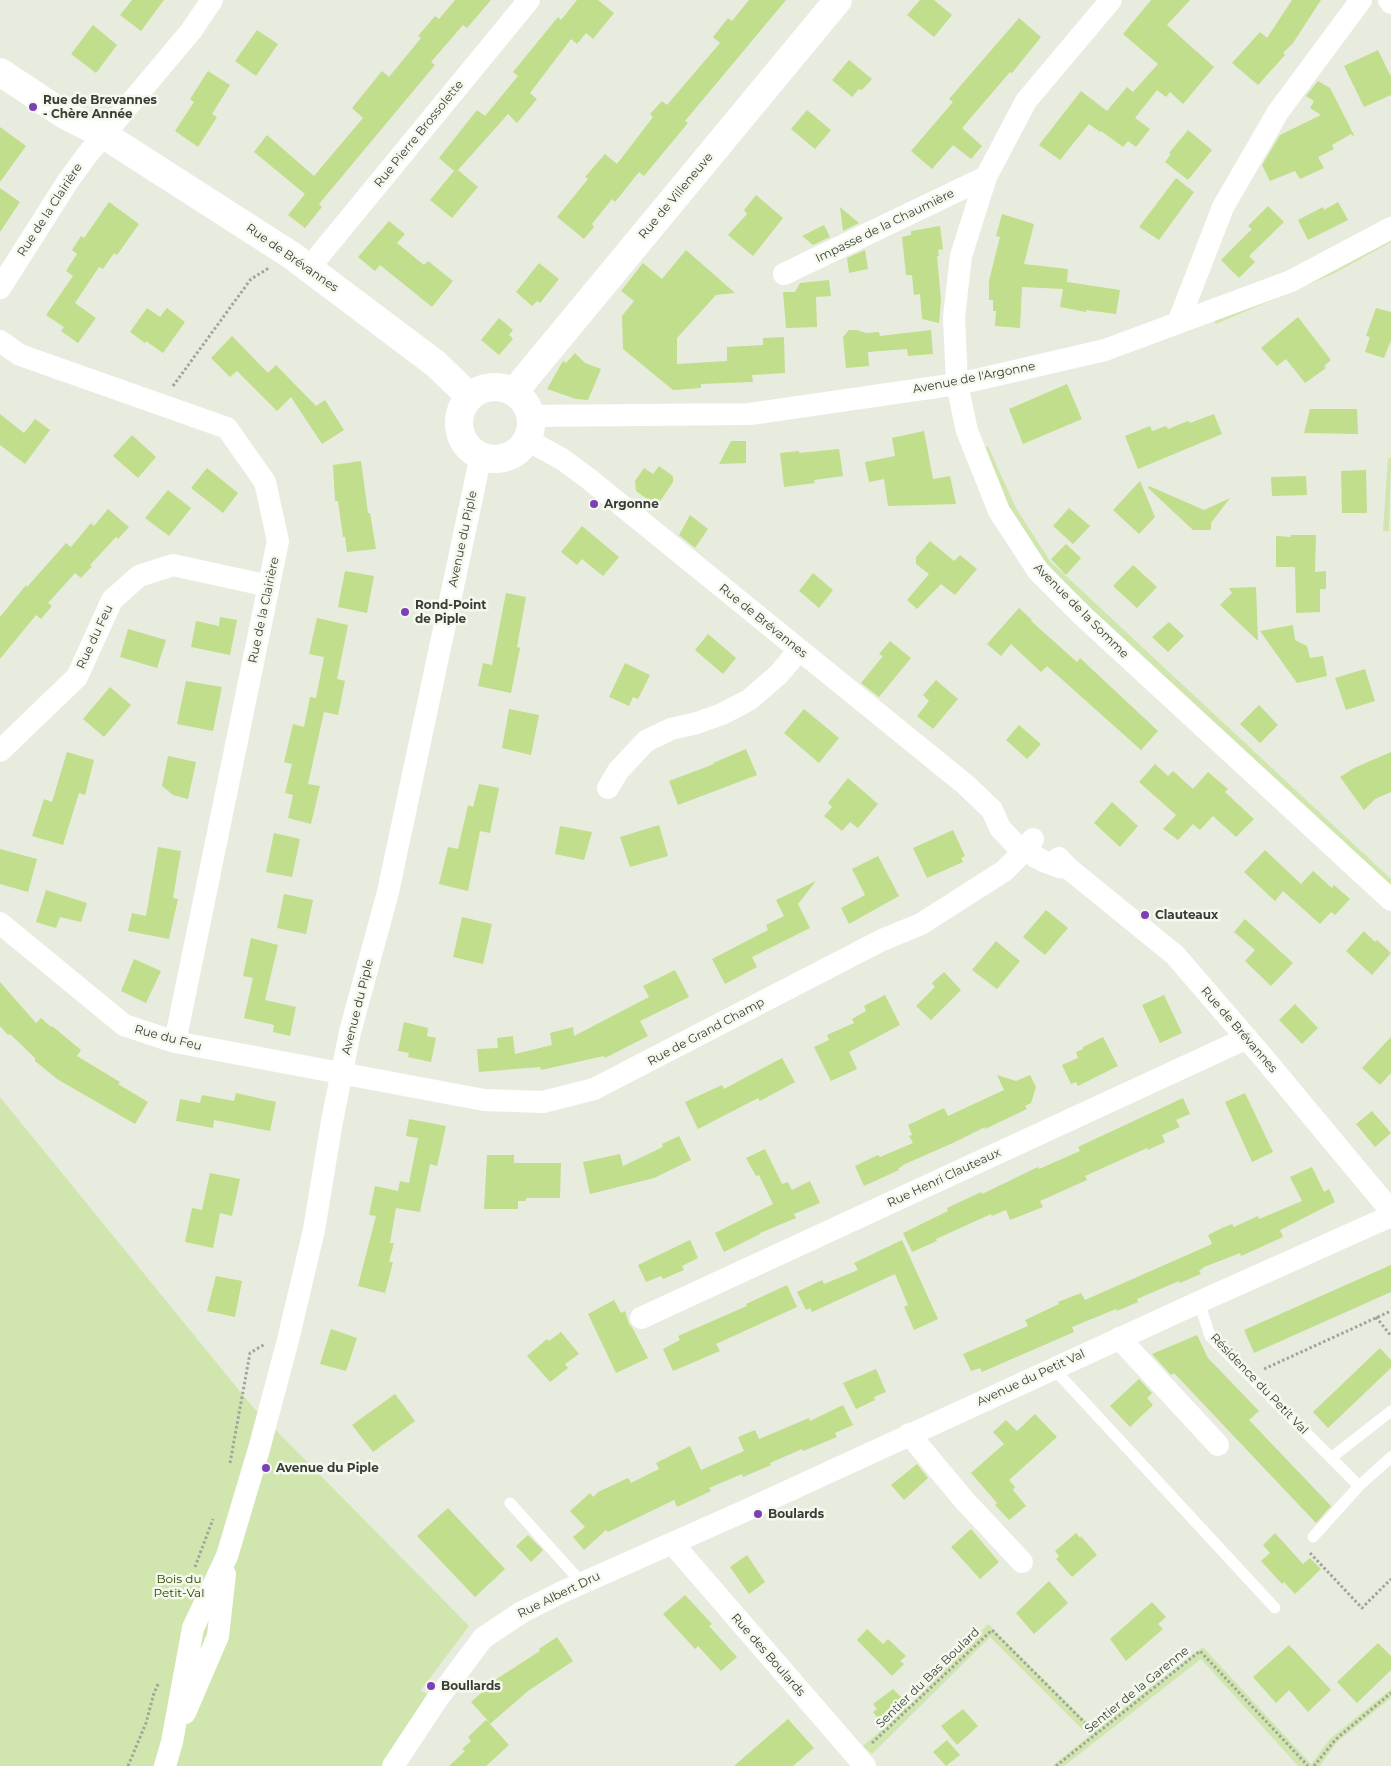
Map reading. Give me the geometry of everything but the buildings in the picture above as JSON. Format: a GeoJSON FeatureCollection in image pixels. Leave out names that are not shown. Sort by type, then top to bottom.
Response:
{"type":"FeatureCollection","features":[{"type":"Feature","properties":{"kind":"street","name":"Rue de la Clairière"},"geometry":{"type":"LineString","coordinates":[[0,288],[68,181],[104,135],[191,32],[212,0]]}},
{"type":"Feature","properties":{"kind":"street","name":"Rue Pierre Brossolette"},"geometry":{"type":"LineString","coordinates":[[300,262],[529,0]]}},
{"type":"Feature","properties":{"kind":"street","name":"Rue de Villeneuve"},"geometry":{"type":"LineString","coordinates":[[514,392],[838,0]]}},
{"type":"Feature","properties":{"kind":"street","name":"Avenue de la Somme"},"geometry":{"type":"LineString","coordinates":[[1111,0],[1026,102],[986,177],[961,256],[954,317],[957,384],[967,431],[999,511],[1038,571],[1084,617],[1391,900]]}},
{"type":"Feature","properties":{"kind":"street"},"geometry":{"type":"LineString","coordinates":[[1178,323],[1223,207],[1278,112],[1361,0]]}},
{"type":"Feature","properties":{"kind":"street","name":"Rue de Brévannes"},"geometry":{"type":"LineString","coordinates":[[0,57],[82,114],[104,135]]}},
{"type":"Feature","properties":{"kind":"street","name":"Rue de Brévannes"},"geometry":{"type":"LineString","coordinates":[[0,72],[65,115],[104,135],[300,262],[436,364],[470,397]]}},
{"type":"Feature","properties":{"kind":"street","name":"Impasse de la Chaumière"},"geometry":{"type":"LineString","coordinates":[[784,274],[986,177]]}},
{"type":"Feature","properties":{"kind":"street","name":"Avenue de l'Argonne"},"geometry":{"type":"LineString","coordinates":[[529,428],[750,414],[957,384],[1105,350],[1291,281],[1391,228]]}},
{"type":"Feature","properties":{"kind":"street","name":"Rue de la Clairière"},"geometry":{"type":"LineString","coordinates":[[0,341],[20,355],[227,428],[265,482],[278,541],[175,1042]]}},
{"type":"Feature","properties":{"kind":"street"},"geometry":{"type":"LineString","coordinates":[[490,387],[500,387],[514,392],[526,404],[529,428],[517,451],[498,459],[481,455],[469,448],[462,438],[460,415],[470,397],[480,390],[490,387]]}},
{"type":"Feature","properties":{"kind":"street","name":"Rue de Brévannes"},"geometry":{"type":"LineString","coordinates":[[529,428],[562,459],[966,785],[992,810],[1000,828],[1016,846],[1029,844],[1043,861],[1068,868],[1175,954],[1391,1211]]}},
{"type":"Feature","properties":{"kind":"street","name":"Avenue du Piple"},"geometry":{"type":"LineString","coordinates":[[165,1766],[172,1742],[193,1628],[227,1556],[259,1449],[288,1340],[314,1230],[332,1120],[350,1032],[388,892],[481,455]]}},
{"type":"Feature","properties":{"kind":"street","name":"Rue du Feu"},"geometry":{"type":"LineString","coordinates":[[0,751],[77,676],[112,600],[138,576],[173,565],[269,586]]}},
{"type":"Feature","properties":{"kind":"street"},"geometry":{"type":"LineString","coordinates":[[608,788],[618,771],[646,741],[671,729],[697,723],[722,714],[749,700],[779,674],[799,650]]}},
{"type":"Feature","properties":{"kind":"street","name":"Rue de Grand Champ"},"geometry":{"type":"LineString","coordinates":[[342,1074],[484,1100],[543,1102],[594,1090],[882,940],[921,924],[1004,871],[1029,844]]}},
{"type":"Feature","properties":{"kind":"street","name":"Rue du Feu"},"geometry":{"type":"LineString","coordinates":[[0,923],[124,1025],[175,1042],[342,1074]]}},
{"type":"Feature","properties":{"kind":"street","name":"Rue Henri Clauteaux"},"geometry":{"type":"LineString","coordinates":[[641,1318],[1247,1038]]}},
{"type":"Feature","properties":{"kind":"street","name":"Avenue du Petit Val"},"geometry":{"type":"LineString","coordinates":[[672,1543],[1053,1368],[1391,1216]]}},
{"type":"Feature","properties":{"kind":"street"},"geometry":{"type":"LineString","coordinates":[[1119,1338],[1218,1446]]}},
{"type":"Feature","properties":{"kind":"street"},"geometry":{"type":"LineString","coordinates":[[909,1434],[964,1500],[1022,1562]]}},
{"type":"Feature","properties":{"kind":"street","name":"Rue Albert Dru"},"geometry":{"type":"LineString","coordinates":[[393,1766],[436,1702],[483,1638],[522,1612],[672,1543]]}},
{"type":"Feature","properties":{"kind":"street","name":"Rue des Boulards"},"geometry":{"type":"LineString","coordinates":[[672,1543],[852,1762]]}},
{"type":"Feature","properties":{"kind":"lane","name":"Résidence du Petit Val"},"geometry":{"type":"LineString","coordinates":[[1199,1302],[1210,1336],[1359,1486]]}},
{"type":"Feature","properties":{"kind":"lane"},"geometry":{"type":"LineString","coordinates":[[1053,1368],[1275,1608]]}},
{"type":"Feature","properties":{"kind":"lane"},"geometry":{"type":"LineString","coordinates":[[1332,1458],[1391,1411]]}},
{"type":"Feature","properties":{"kind":"lane"},"geometry":{"type":"LineString","coordinates":[[1313,1537],[1359,1486],[1391,1457]]}},
{"type":"Feature","properties":{"kind":"lane"},"geometry":{"type":"LineString","coordinates":[[510,1503],[582,1583]]}},
{"type":"Feature","properties":{"kind":"path"},"geometry":{"type":"LineString","coordinates":[[160,404],[251,279],[300,262]]}},
{"type":"Feature","properties":{"kind":"path"},"geometry":{"type":"LineString","coordinates":[[1251,1377],[1391,1311]]}},
{"type":"Feature","properties":{"kind":"path"},"geometry":{"type":"LineString","coordinates":[[1376,1317],[1391,1336]]}},
{"type":"Feature","properties":{"kind":"path"},"geometry":{"type":"LineString","coordinates":[[230,1465],[250,1352],[267,1343]]}},
{"type":"Feature","properties":{"kind":"path"},"geometry":{"type":"LineString","coordinates":[[194,1572],[216,1510]]}},
{"type":"Feature","properties":{"kind":"path"},"geometry":{"type":"LineString","coordinates":[[1313,1537],[1304,1546],[1362,1608],[1391,1579]]}},
{"type":"Feature","properties":{"kind":"path","name":"Sentier du Bas Boulard"},"geometry":{"type":"LineString","coordinates":[[852,1762],[992,1630],[1096,1734]]}},
{"type":"Feature","properties":{"kind":"path","name":"Sentier de la Garenne"},"geometry":{"type":"LineString","coordinates":[[1056,1766],[1200,1652],[1308,1766]]}},
{"type":"Feature","properties":{"kind":"path"},"geometry":{"type":"LineString","coordinates":[[128,1766],[146,1723],[154,1693],[161,1677]]}},
{"type":"Feature","properties":{"kind":"path"},"geometry":{"type":"LineString","coordinates":[[1314,1766],[1336,1739],[1391,1693]]}},
{"type":"Feature","properties":{"kind":"green space"},"geometry":{"type":"Polygon","coordinates":[[[1391,237],[1391,242],[1335,273],[1216,324],[1214,321],[1391,237]]]}},
{"type":"Feature","properties":{"kind":"green space"},"geometry":{"type":"Polygon","coordinates":[[[988,446],[1016,508],[1050,561],[1391,879],[1391,886],[1071,590],[1035,550],[1006,503],[983,448],[988,446]]]}},
{"type":"Feature","properties":{"kind":"green space"},"geometry":{"type":"Polygon","coordinates":[[[1388,458],[1391,458],[1389,531],[1383,531],[1388,458]]]}},
{"type":"Feature","properties":{"kind":"green space","name":"Bois du Petit-Val"},"geometry":{"type":"Polygon","coordinates":[[[0,1097],[251,1405],[469,1626],[421,1690],[436,1701],[393,1766],[0,1766],[0,1097]]]}},
{"type":"Feature","properties":{"kind":"green space"},"geometry":{"type":"Polygon","coordinates":[[[988,1624],[1095,1730],[1203,1647],[1311,1764],[1331,1738],[1391,1689],[1391,1698],[1337,1742],[1320,1766],[1298,1766],[1201,1659],[1064,1766],[1052,1766],[1089,1736],[990,1637],[872,1754],[863,1746],[911,1704],[988,1624]]]}},
{"type":"Feature","properties":{"kind":"place","name":"Rue de Brevannes - Chère Année"},"geometry":{"type":"Point","coordinates":[33,107]}},
{"type":"Feature","properties":{"kind":"place","name":"Argonne"},"geometry":{"type":"Point","coordinates":[594,504]}},
{"type":"Feature","properties":{"kind":"place","name":"Rond-Point de Piple"},"geometry":{"type":"Point","coordinates":[405,612]}},
{"type":"Feature","properties":{"kind":"place","name":"Clauteaux"},"geometry":{"type":"Point","coordinates":[1145,915]}},
{"type":"Feature","properties":{"kind":"place","name":"Avenue du Piple"},"geometry":{"type":"Point","coordinates":[266,1468]}},
{"type":"Feature","properties":{"kind":"place","name":"Boulards"},"geometry":{"type":"Point","coordinates":[758,1514]}},
{"type":"Feature","properties":{"kind":"place","name":"Boullards"},"geometry":{"type":"Point","coordinates":[431,1686]}}]}
